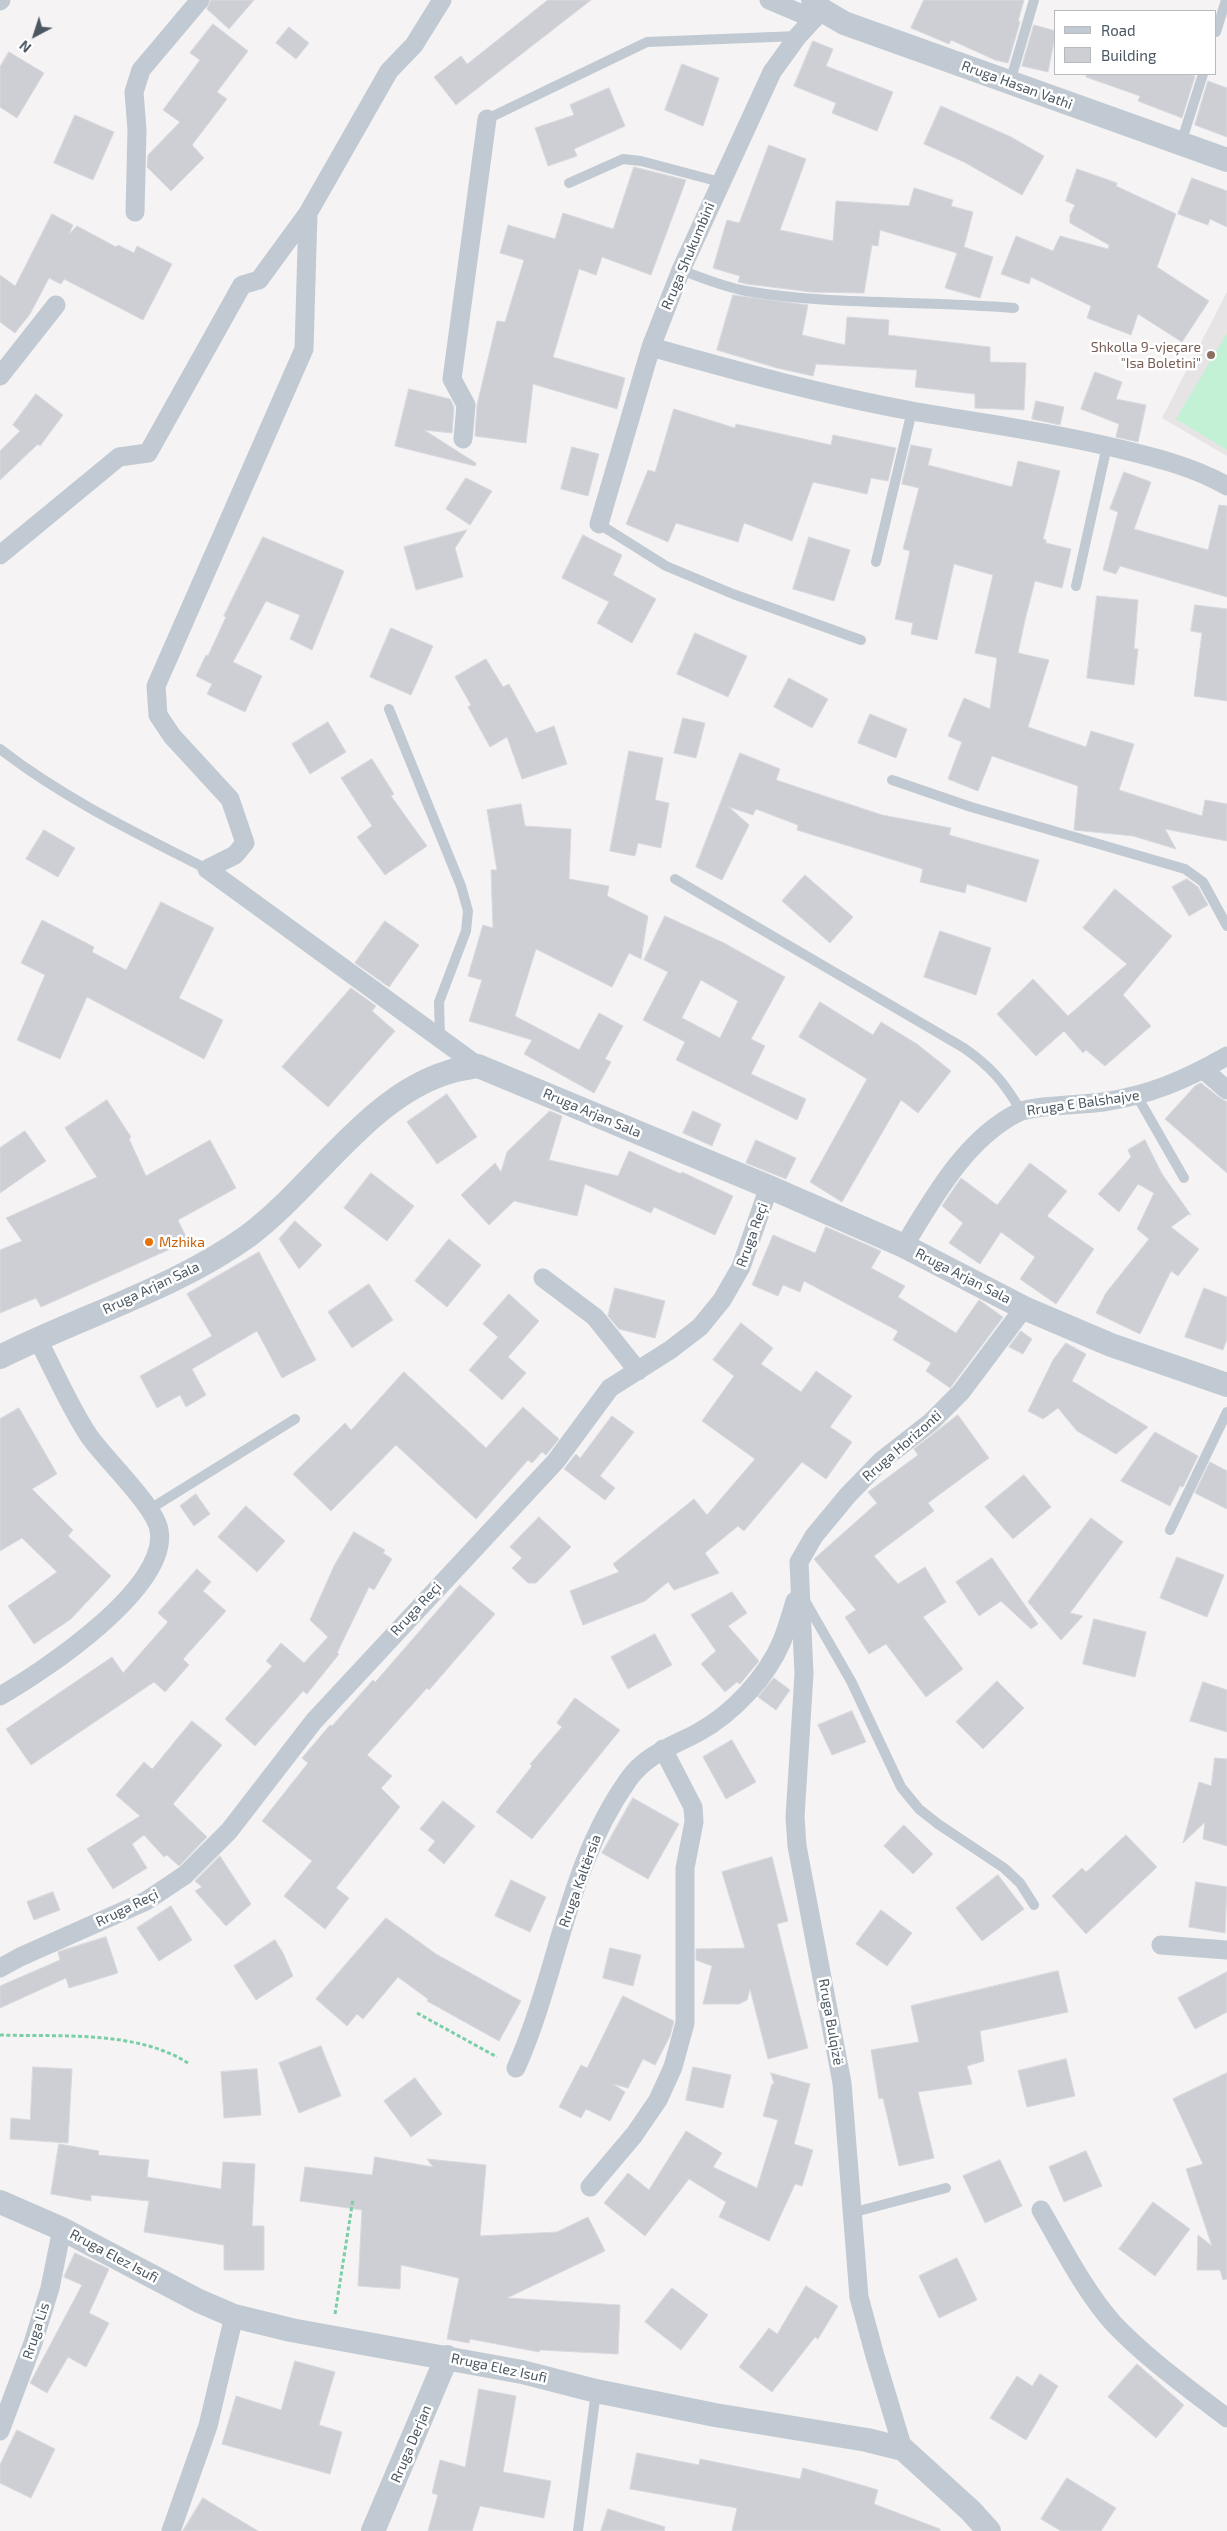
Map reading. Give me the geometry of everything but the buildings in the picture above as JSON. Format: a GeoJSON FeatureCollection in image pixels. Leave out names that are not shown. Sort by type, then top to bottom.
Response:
{"type":"FeatureCollection","features":[{"type":"Feature","properties":{"kind":"street"},"geometry":{"type":"LineString","coordinates":[[135,212],[137,130],[134,92],[141,70],[200,0]]}},
{"type":"Feature","properties":{"kind":"street"},"geometry":{"type":"LineString","coordinates":[[0,555],[119,457],[148,453],[242,285],[259,280],[308,214],[389,71],[414,45],[442,0]]}},
{"type":"Feature","properties":{"kind":"street"},"geometry":{"type":"LineString","coordinates":[[769,0],[816,10]]}},
{"type":"Feature","properties":{"kind":"street","name":"Rruga Shukumbini"},"geometry":{"type":"LineString","coordinates":[[599,524],[651,347],[681,270],[772,72],[816,10]]}},
{"type":"Feature","properties":{"kind":"street","name":"Rruga Hasan Vathi"},"geometry":{"type":"LineString","coordinates":[[816,10],[844,23],[1227,160]]}},
{"type":"Feature","properties":{"kind":"street"},"geometry":{"type":"LineString","coordinates":[[463,438],[466,405],[452,379],[487,119]]}},
{"type":"Feature","properties":{"kind":"street"},"geometry":{"type":"LineString","coordinates":[[308,214],[304,349],[156,686],[158,715],[172,736],[230,799],[245,843],[235,855],[207,869],[478,1066]]}},
{"type":"Feature","properties":{"kind":"street"},"geometry":{"type":"LineString","coordinates":[[0,376],[56,305]]}},
{"type":"Feature","properties":{"kind":"street"},"geometry":{"type":"LineString","coordinates":[[651,347],[746,374],[912,411],[1009,426],[1167,460],[1209,475],[1227,486]]}},
{"type":"Feature","properties":{"kind":"street","name":"Rruga E Balshajve"},"geometry":{"type":"LineString","coordinates":[[904,1246],[964,1156],[994,1128],[1021,1111],[1137,1096],[1173,1084],[1204,1070],[1227,1056]]}},
{"type":"Feature","properties":{"kind":"street","name":"Rruga Arjan Sala"},"geometry":{"type":"LineString","coordinates":[[0,1357],[37,1338],[87,1318],[208,1261],[248,1235],[284,1204],[360,1128],[390,1103],[448,1072],[478,1066],[769,1187],[904,1246],[1024,1308],[1111,1345],[1227,1385]]}},
{"type":"Feature","properties":{"kind":"street"},"geometry":{"type":"LineString","coordinates":[[1204,1070],[1227,1090]]}},
{"type":"Feature","properties":{"kind":"street","name":"Rruga Reçi"},"geometry":{"type":"LineString","coordinates":[[0,1968],[20,1957],[146,1901],[185,1875],[229,1831],[314,1721],[556,1460],[610,1388],[670,1350],[700,1327],[722,1300],[742,1267],[769,1187]]}},
{"type":"Feature","properties":{"kind":"street"},"geometry":{"type":"LineString","coordinates":[[543,1278],[595,1317],[638,1371]]}},
{"type":"Feature","properties":{"kind":"street","name":"Rruga Horizonti"},"geometry":{"type":"LineString","coordinates":[[799,1591],[799,1562],[814,1536],[848,1495],[881,1460],[931,1422],[961,1392],[1024,1308]]}},
{"type":"Feature","properties":{"kind":"street"},"geometry":{"type":"LineString","coordinates":[[0,1696],[57,1661],[99,1627],[152,1566],[160,1546],[159,1528],[150,1509],[88,1435],[37,1338]]}},
{"type":"Feature","properties":{"kind":"street","name":"Rruga Kaltërsia"},"geometry":{"type":"LineString","coordinates":[[516,2068],[550,1969],[584,1859],[605,1815],[630,1778],[647,1760],[663,1749],[699,1732],[722,1717],[743,1696],[766,1669],[782,1642],[799,1591]]}},
{"type":"Feature","properties":{"kind":"street","name":"Rruga Bulqizë"},"geometry":{"type":"LineString","coordinates":[[799,1591],[804,1674],[796,1827],[842,2083],[851,2213],[860,2297],[875,2356],[903,2449]]}},
{"type":"Feature","properties":{"kind":"street"},"geometry":{"type":"LineString","coordinates":[[590,2187],[634,2135],[658,2100],[673,2067],[685,2023],[685,1868],[694,1822],[692,1807],[663,1749]]}},
{"type":"Feature","properties":{"kind":"street"},"geometry":{"type":"LineString","coordinates":[[1161,1945],[1227,1950]]}},
{"type":"Feature","properties":{"kind":"street","name":"Rruga Elez Isufi"},"geometry":{"type":"LineString","coordinates":[[0,2202],[62,2229],[199,2301],[234,2316],[447,2357],[596,2391],[715,2415],[867,2440],[903,2449],[971,2511],[989,2531]]}},
{"type":"Feature","properties":{"kind":"street"},"geometry":{"type":"LineString","coordinates":[[1042,2210],[1072,2265],[1113,2322],[1157,2365],[1227,2418]]}},
{"type":"Feature","properties":{"kind":"street","name":"Rruga Lis"},"geometry":{"type":"LineString","coordinates":[[0,2431],[33,2343],[50,2288],[62,2229]]}},
{"type":"Feature","properties":{"kind":"street"},"geometry":{"type":"LineString","coordinates":[[171,2531],[208,2426],[234,2316]]}},
{"type":"Feature","properties":{"kind":"street","name":"Rruga Derjan"},"geometry":{"type":"LineString","coordinates":[[374,2531],[447,2357]]}},
{"type":"Feature","properties":{"kind":"lane"},"geometry":{"type":"LineString","coordinates":[[1010,82],[1034,0]]}},
{"type":"Feature","properties":{"kind":"lane"},"geometry":{"type":"LineString","coordinates":[[1217,29],[1226,0]]}},
{"type":"Feature","properties":{"kind":"lane"},"geometry":{"type":"LineString","coordinates":[[487,119],[647,42],[798,36]]}},
{"type":"Feature","properties":{"kind":"lane"},"geometry":{"type":"LineString","coordinates":[[1181,143],[1203,75]]}},
{"type":"Feature","properties":{"kind":"lane"},"geometry":{"type":"LineString","coordinates":[[569,183],[623,160],[641,161],[720,182]]}},
{"type":"Feature","properties":{"kind":"lane"},"geometry":{"type":"LineString","coordinates":[[681,270],[745,291],[799,298],[967,304],[1014,308]]}},
{"type":"Feature","properties":{"kind":"lane"},"geometry":{"type":"LineString","coordinates":[[876,562],[912,411]]}},
{"type":"Feature","properties":{"kind":"lane"},"geometry":{"type":"LineString","coordinates":[[1076,586],[1108,446]]}},
{"type":"Feature","properties":{"kind":"lane"},"geometry":{"type":"LineString","coordinates":[[599,524],[666,566],[733,594],[861,640]]}},
{"type":"Feature","properties":{"kind":"lane"},"geometry":{"type":"LineString","coordinates":[[389,709],[461,886],[468,911],[466,932],[439,1002],[440,1038]]}},
{"type":"Feature","properties":{"kind":"lane"},"geometry":{"type":"LineString","coordinates":[[0,749],[104,817],[207,869]]}},
{"type":"Feature","properties":{"kind":"lane"},"geometry":{"type":"LineString","coordinates":[[892,780],[971,807],[1185,869],[1203,882],[1227,926]]}},
{"type":"Feature","properties":{"kind":"lane"},"geometry":{"type":"LineString","coordinates":[[675,879],[964,1048],[988,1065],[1005,1083],[1021,1111]]}},
{"type":"Feature","properties":{"kind":"lane"},"geometry":{"type":"LineString","coordinates":[[1137,1096],[1184,1178]]}},
{"type":"Feature","properties":{"kind":"lane"},"geometry":{"type":"LineString","coordinates":[[1170,1530],[1227,1412]]}},
{"type":"Feature","properties":{"kind":"lane"},"geometry":{"type":"LineString","coordinates":[[150,1509],[295,1419]]}},
{"type":"Feature","properties":{"kind":"lane"},"geometry":{"type":"LineString","coordinates":[[799,1591],[851,1681],[901,1787],[919,1809],[938,1824],[1004,1868],[1020,1884],[1034,1904]]}},
{"type":"Feature","properties":{"kind":"lane"},"geometry":{"type":"LineString","coordinates":[[851,2213],[946,2188]]}},
{"type":"Feature","properties":{"kind":"lane"},"geometry":{"type":"LineString","coordinates":[[578,2531],[596,2391]]}},
{"type":"Feature","properties":{"kind":"path"},"geometry":{"type":"LineString","coordinates":[[417,2013],[516,2068]]}},
{"type":"Feature","properties":{"kind":"path"},"geometry":{"type":"LineString","coordinates":[[0,2035],[84,2037],[126,2041],[154,2046],[170,2052],[188,2063]]}},
{"type":"Feature","properties":{"kind":"path"},"geometry":{"type":"LineString","coordinates":[[331,2336],[353,2198]]}},
{"type":"Feature","properties":{"kind":"shaded area","name":"Shkolla 9-vjeçare \"Isa Boletini\""},"geometry":{"type":"Polygon","coordinates":[[[1227,292],[1227,456],[1162,418],[1227,292]]]}},
{"type":"Feature","properties":{"kind":"green space"},"geometry":{"type":"Polygon","coordinates":[[[1227,333],[1227,450],[1176,419],[1227,333]]]}},
{"type":"Feature","properties":{"kind":"place","name":"Shkolla 9-vjeçare \"Isa Boletini\""},"geometry":{"type":"Point","coordinates":[1211,355]}},
{"type":"Feature","properties":{"kind":"place","name":"Mzhika"},"geometry":{"type":"Point","coordinates":[149,1242]}}]}
